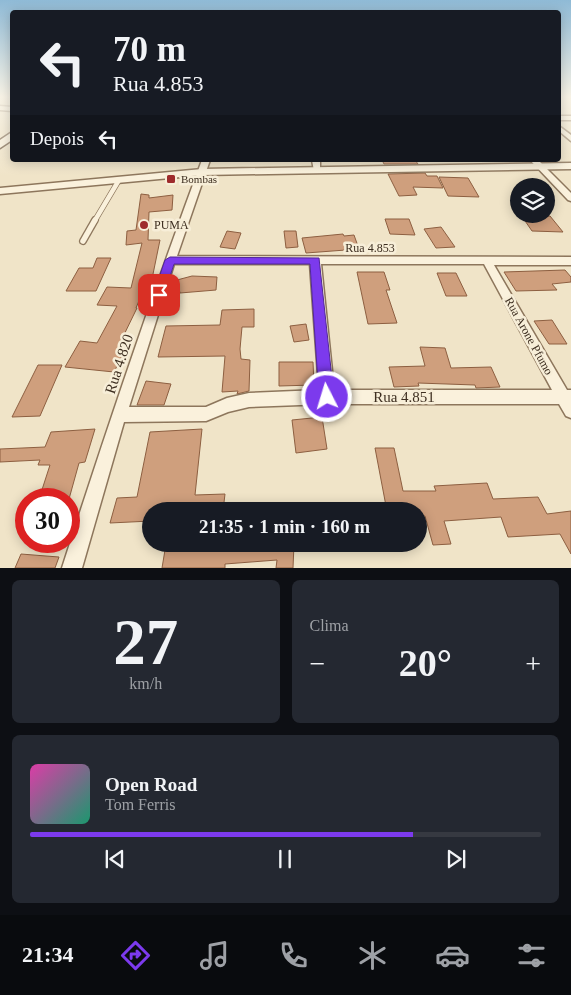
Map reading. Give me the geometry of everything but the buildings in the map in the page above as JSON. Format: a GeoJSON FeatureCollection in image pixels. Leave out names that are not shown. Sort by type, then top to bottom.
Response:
{"type":"FeatureCollection","features":[{"type":"Feature","properties":{"kind":"street"},"geometry":{"type":"LineString","coordinates":[[561,130],[571,138]]}},
{"type":"Feature","properties":{"kind":"street"},"geometry":{"type":"LineString","coordinates":[[537,163],[571,198]]}},
{"type":"Feature","properties":{"kind":"street"},"geometry":{"type":"LineString","coordinates":[[0,191],[119,180],[204,166],[537,163],[571,166]]}},
{"type":"Feature","properties":{"kind":"street","name":"Rua 4.820"},"geometry":{"type":"LineString","coordinates":[[72,568],[118,415],[204,166]]}},
{"type":"Feature","properties":{"kind":"street","name":"Rua 4.853"},"geometry":{"type":"LineString","coordinates":[[170,260],[571,261]]}},
{"type":"Feature","properties":{"kind":"street"},"geometry":{"type":"LineString","coordinates":[[316,261],[327,397]]}},
{"type":"Feature","properties":{"kind":"street","name":"Rua Arone Pfumo"},"geometry":{"type":"LineString","coordinates":[[487,261],[567,397],[571,411]]}},
{"type":"Feature","properties":{"kind":"street","name":"Rua 4.851"},"geometry":{"type":"LineString","coordinates":[[118,415],[206,414],[227,404],[249,400],[327,397],[567,397]]}},
{"type":"Feature","properties":{"kind":"lane"},"geometry":{"type":"LineString","coordinates":[[83,241],[119,180]]}},
{"type":"Feature","properties":{"kind":"place","name":"Bombas"},"geometry":{"type":"Point","coordinates":[171,179]}},
{"type":"Feature","properties":{"kind":"place","name":"PUMA"},"geometry":{"type":"Point","coordinates":[144,225]}},
{"type":"Feature","properties":{"kind":"route"},"geometry":{"type":"LineString","coordinates":[[159,295],[170,260],[316,261],[327,397]]}}]}
